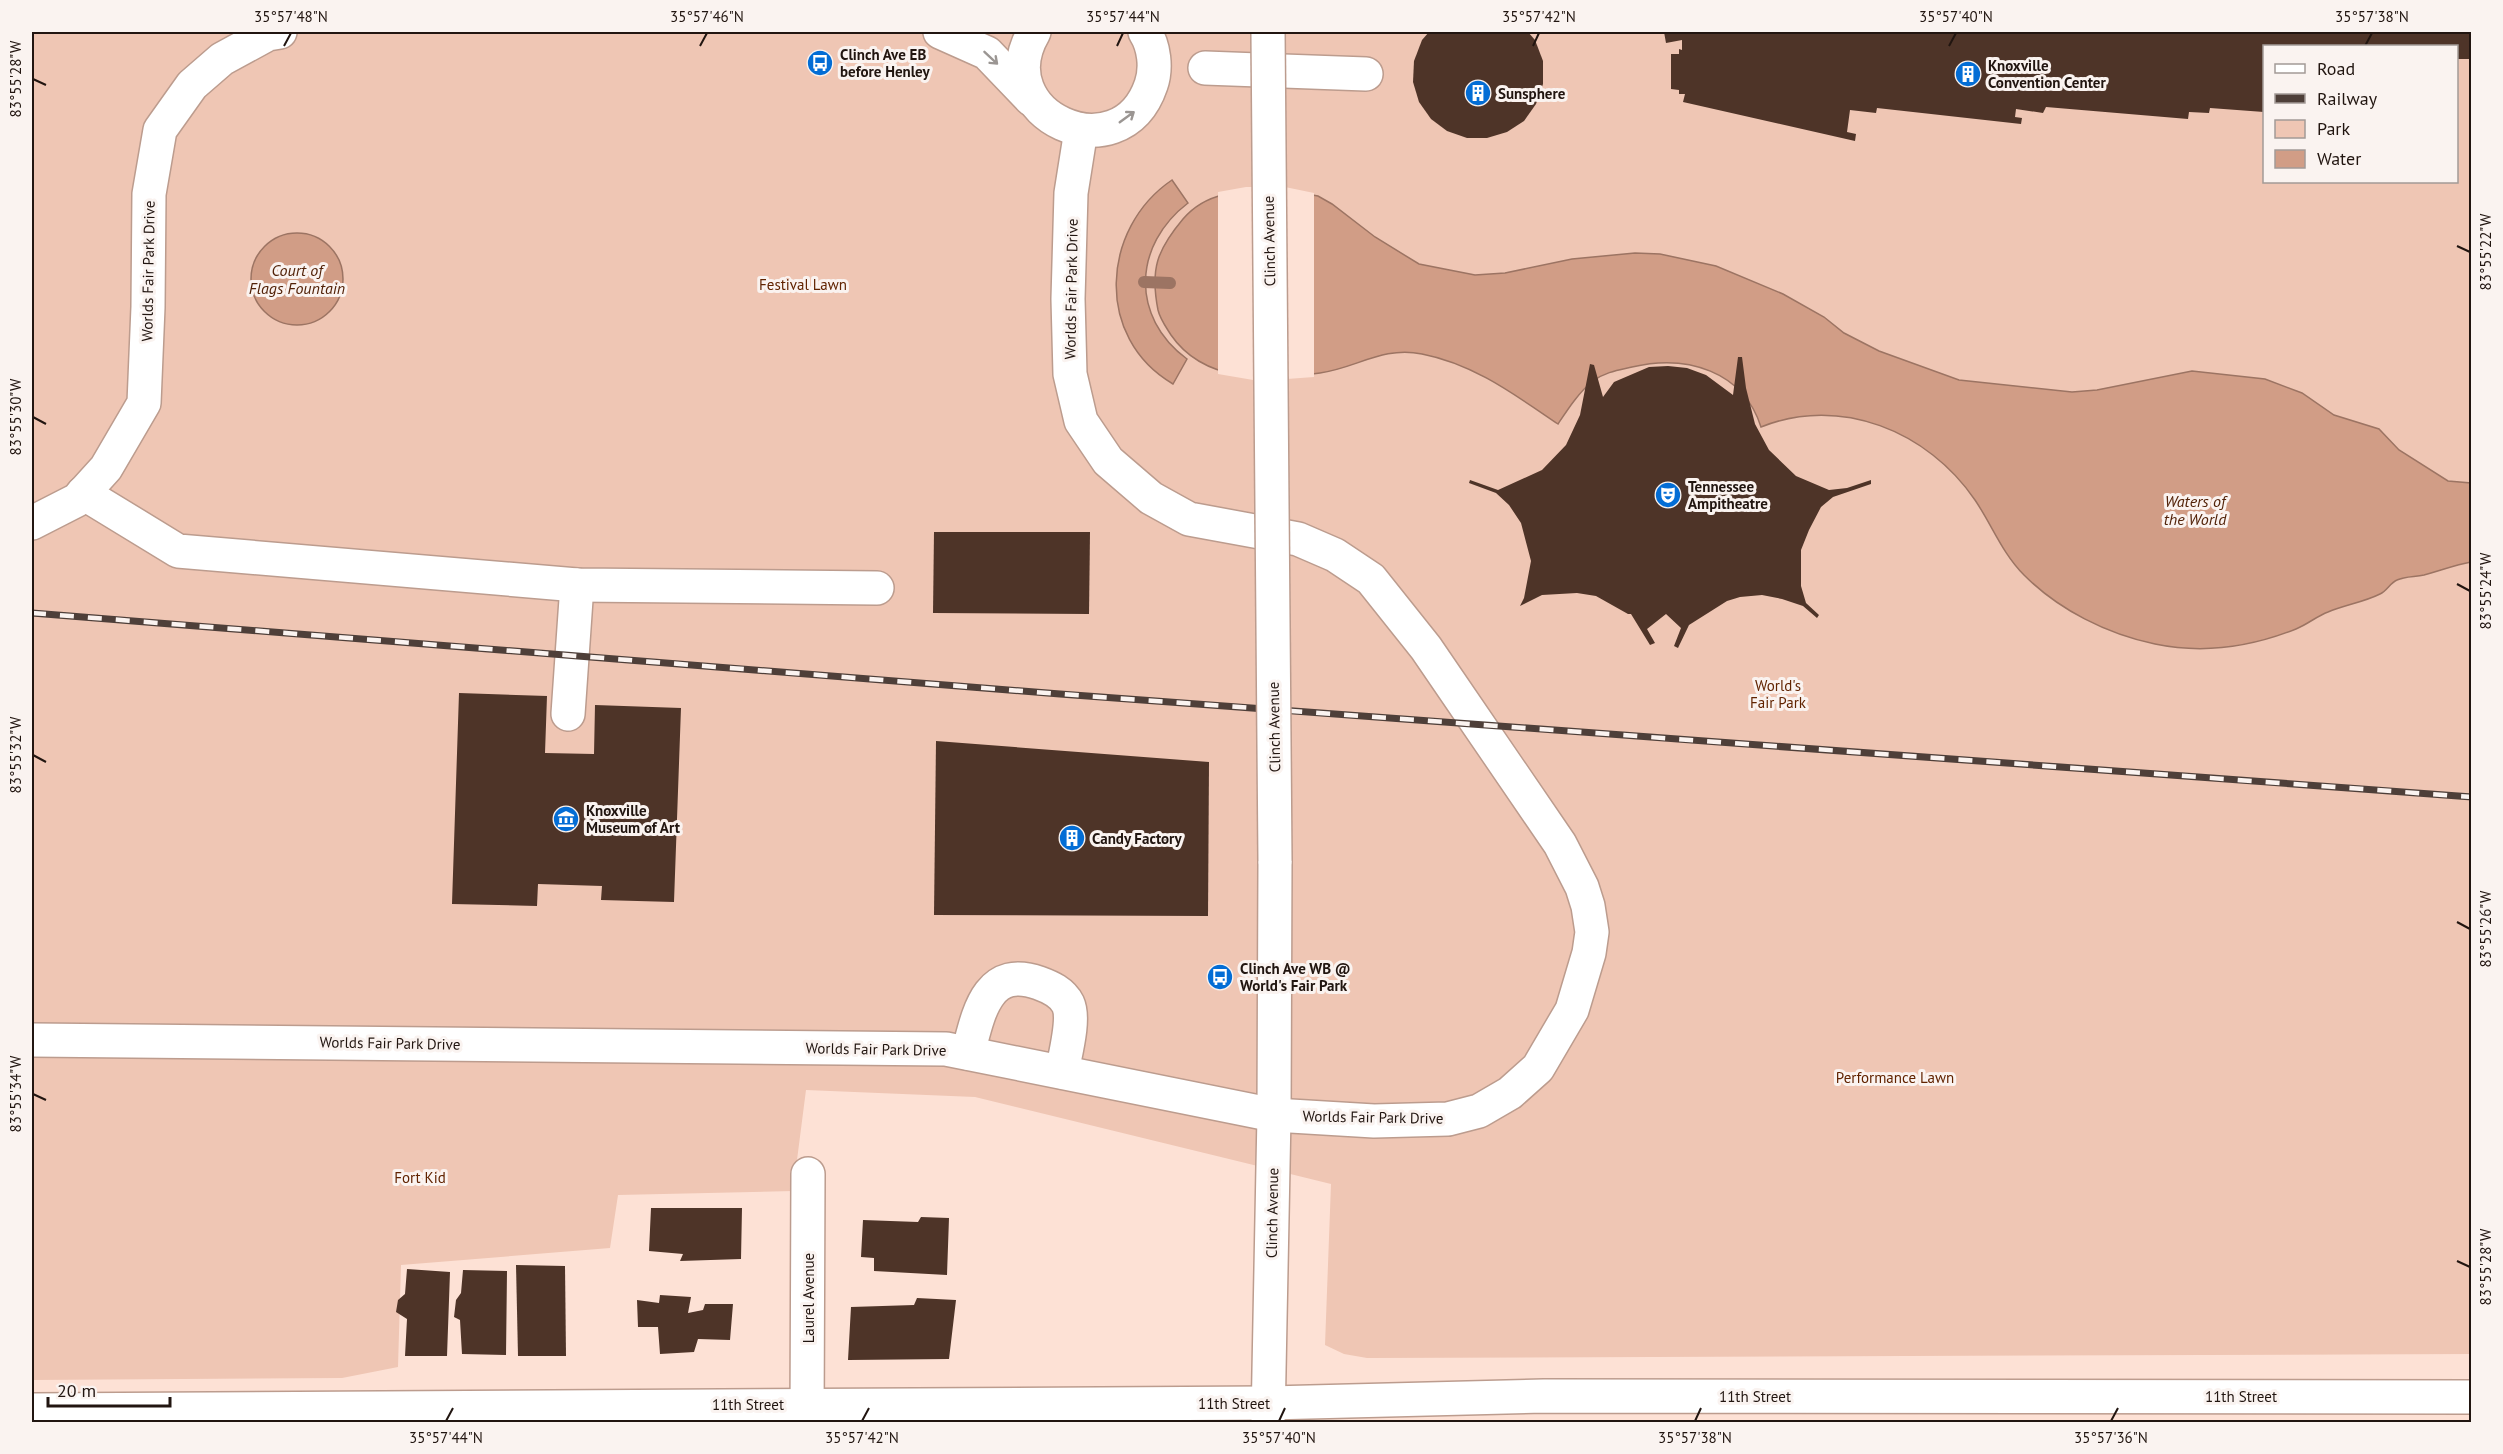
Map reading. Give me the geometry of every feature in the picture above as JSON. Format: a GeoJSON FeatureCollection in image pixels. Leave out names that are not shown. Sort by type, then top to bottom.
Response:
{"type":"FeatureCollection","features":[{"type":"Feature","properties":{"kind":"street","name":"Worlds Fair Park Drive"},"geometry":{"type":"LineString","coordinates":[[32,523],[77,500],[106,468],[144,403],[149,195],[160,130],[192,85],[222,59],[268,34],[280,32]]}},
{"type":"Feature","properties":{"kind":"street"},"geometry":{"type":"LineString","coordinates":[[940,32],[987,53],[1052,120],[1072,129],[1094,131],[1115,126],[1133,114],[1147,97],[1154,76],[1154,54],[1145,32]]}},
{"type":"Feature","properties":{"kind":"street"},"geometry":{"type":"LineString","coordinates":[[1034,32],[1028,43],[1024,64],[1027,86],[1037,105]]}},
{"type":"Feature","properties":{"kind":"street","name":"Clinch Avenue"},"geometry":{"type":"LineString","coordinates":[[1268,32],[1275,861],[1274,1115],[1268,1413]]}},
{"type":"Feature","properties":{"kind":"street"},"geometry":{"type":"LineString","coordinates":[[1205,68],[1366,74]]}},
{"type":"Feature","properties":{"kind":"street","name":"Worlds Fair Park Drive"},"geometry":{"type":"LineString","coordinates":[[32,1040],[946,1048],[1274,1115],[1374,1120],[1448,1119],[1479,1111],[1510,1093],[1538,1068],[1572,1010],[1589,953],[1592,932],[1582,887],[1560,844],[1426,648],[1371,579],[1335,555],[1298,539],[1189,519],[1151,498],[1108,461],[1081,421],[1070,374],[1068,299],[1071,193],[1081,130]]}},
{"type":"Feature","properties":{"kind":"street"},"geometry":{"type":"LineString","coordinates":[[83,493],[178,551],[577,585],[877,588]]}},
{"type":"Feature","properties":{"kind":"street"},"geometry":{"type":"LineString","coordinates":[[568,714],[577,585]]}},
{"type":"Feature","properties":{"kind":"street"},"geometry":{"type":"LineString","coordinates":[[968,1053],[980,1008],[990,991],[1010,979],[1028,979],[1054,989],[1068,1005],[1070,1026],[1062,1072]]}},
{"type":"Feature","properties":{"kind":"street","name":"Laurel Avenue"},"geometry":{"type":"LineString","coordinates":[[807,1413],[808,1174]]}},
{"type":"Feature","properties":{"kind":"street","name":"11th Street"},"geometry":{"type":"LineString","coordinates":[[32,1410],[364,1415],[1268,1413],[1543,1409],[1834,1409],[2472,1397]]}},
{"type":"Feature","properties":{"kind":"green space","name":"World's Fair Park"},"geometry":{"type":"Polygon","coordinates":[[[32,32],[2471,32],[2471,1354],[1367,1358],[1344,1354],[1325,1345],[1331,1184],[975,1097],[806,1090],[793,1191],[618,1195],[610,1248],[401,1265],[398,1367],[342,1378],[32,1380],[32,32]]]}},
{"type":"Feature","properties":{"kind":"water"},"geometry":{"type":"Polygon","coordinates":[[[1172,180],[1188,203],[1170,220],[1157,239],[1148,260],[1146,281],[1148,302],[1155,323],[1168,342],[1187,359],[1173,384],[1147,364],[1130,339],[1119,312],[1116,283],[1120,254],[1131,226],[1148,201],[1172,180]]]}},
{"type":"Feature","properties":{"kind":"water","name":"Waters of the World"},"geometry":{"type":"Polygon","coordinates":[[[1284,190],[1318,196],[1375,237],[1419,264],[1475,275],[1505,273],[1572,259],[1635,253],[1660,254],[1716,266],[1783,294],[1824,317],[1844,333],[1879,351],[1959,380],[2072,392],[2097,390],[2192,371],[2265,379],[2302,393],[2334,415],[2379,429],[2399,450],[2448,481],[2471,483],[2471,562],[2400,579],[2374,597],[2328,612],[2296,629],[2262,640],[2227,647],[2173,647],[2137,640],[2102,627],[2068,610],[2038,588],[2009,558],[1975,500],[1956,476],[1933,455],[1907,438],[1880,426],[1851,418],[1821,415],[1791,418],[1761,427],[1753,408],[1741,392],[1727,380],[1710,371],[1673,363],[1622,369],[1602,375],[1583,390],[1558,424],[1477,373],[1422,354],[1408,352],[1382,355],[1333,370],[1300,376],[1259,377],[1219,370],[1185,351],[1163,323],[1156,296],[1158,261],[1174,230],[1193,209],[1205,202],[1217,196],[1243,191],[1284,190]]]}},
{"type":"Feature","properties":{"kind":"water","name":"Court of Flags Fountain"},"geometry":{"type":"Polygon","coordinates":[[[297,233],[315,236],[330,246],[340,261],[343,279],[340,297],[330,312],[315,322],[297,325],[279,322],[264,312],[254,297],[251,279],[254,261],[264,246],[279,236],[297,233]]]}},
{"type":"Feature","properties":{"kind":"pier"},"geometry":{"type":"Polygon","coordinates":[[[1246,187],[1285,187],[1314,193],[1314,377],[1259,381],[1218,374],[1218,192],[1246,187]]]}},
{"type":"Feature","properties":{"kind":"building","name":"Sunsphere"},"geometry":{"type":"Polygon","coordinates":[[[1429,32],[1528,32],[1535,40],[1543,61],[1543,84],[1536,104],[1524,121],[1507,132],[1487,138],[1467,138],[1447,131],[1431,119],[1419,102],[1413,82],[1414,61],[1422,40],[1429,32]]]}},
{"type":"Feature","properties":{"kind":"building","name":"Knoxville Convention Center"},"geometry":{"type":"Polygon","coordinates":[[[1664,32],[2472,32],[2472,59],[2458,59],[2458,45],[2263,45],[2263,112],[2210,108],[2209,113],[2189,112],[2188,119],[2046,107],[2043,113],[2016,109],[2015,117],[2022,118],[2021,124],[1877,108],[1876,113],[1850,110],[1847,132],[1856,134],[1855,141],[1683,102],[1685,94],[1679,94],[1679,90],[1671,89],[1671,54],[1679,54],[1679,49],[1682,50],[1682,40],[1666,43],[1664,32]]]}},
{"type":"Feature","properties":{"kind":"building"},"geometry":{"type":"Polygon","coordinates":[[[1738,357],[1742,357],[1746,388],[1755,424],[1769,450],[1796,476],[1829,490],[1847,488],[1871,480],[1871,484],[1833,497],[1821,507],[1801,550],[1801,586],[1806,603],[1819,615],[1817,618],[1803,606],[1782,599],[1762,595],[1740,597],[1727,601],[1689,625],[1678,648],[1674,646],[1681,628],[1666,614],[1647,629],[1655,643],[1650,645],[1631,614],[1596,596],[1577,593],[1542,595],[1520,606],[1524,598],[1531,561],[1521,523],[1509,505],[1496,493],[1469,483],[1470,480],[1498,490],[1542,470],[1566,445],[1580,415],[1590,364],[1594,365],[1603,397],[1614,382],[1649,367],[1668,366],[1687,368],[1706,375],[1733,395],[1738,357]]]}},
{"type":"Feature","properties":{"kind":"building"},"geometry":{"type":"Polygon","coordinates":[[[934,532],[1090,532],[1089,614],[933,613],[934,532]]]}},
{"type":"Feature","properties":{"kind":"building","name":"Knoxville Museum of Art"},"geometry":{"type":"Polygon","coordinates":[[[459,693],[547,696],[545,753],[594,754],[595,705],[681,708],[674,902],[601,900],[602,886],[538,884],[537,906],[452,904],[459,693]]]}},
{"type":"Feature","properties":{"kind":"building","name":"Candy Factory"},"geometry":{"type":"Polygon","coordinates":[[[936,741],[1209,762],[1208,916],[934,915],[936,741]]]}},
{"type":"Feature","properties":{"kind":"building"},"geometry":{"type":"Polygon","coordinates":[[[651,1208],[742,1208],[741,1259],[680,1261],[683,1254],[649,1251],[651,1208]]]}},
{"type":"Feature","properties":{"kind":"building"},"geometry":{"type":"Polygon","coordinates":[[[921,1217],[949,1218],[947,1275],[874,1271],[874,1258],[861,1257],[863,1220],[918,1222],[921,1217]]]}},
{"type":"Feature","properties":{"kind":"building"},"geometry":{"type":"Polygon","coordinates":[[[516,1265],[565,1266],[566,1356],[518,1356],[516,1265]]]}},
{"type":"Feature","properties":{"kind":"building"},"geometry":{"type":"Polygon","coordinates":[[[407,1269],[450,1272],[447,1356],[405,1356],[407,1319],[396,1312],[398,1300],[405,1294],[407,1269]]]}},
{"type":"Feature","properties":{"kind":"building"},"geometry":{"type":"Polygon","coordinates":[[[463,1270],[507,1271],[506,1355],[462,1354],[460,1320],[454,1317],[456,1300],[461,1293],[463,1270]]]}},
{"type":"Feature","properties":{"kind":"building"},"geometry":{"type":"Polygon","coordinates":[[[660,1295],[691,1297],[688,1313],[703,1310],[705,1304],[733,1304],[730,1340],[698,1339],[694,1352],[660,1354],[658,1327],[638,1327],[637,1300],[659,1303],[660,1295]]]}},
{"type":"Feature","properties":{"kind":"building"},"geometry":{"type":"Polygon","coordinates":[[[917,1298],[956,1300],[949,1359],[848,1360],[851,1307],[914,1305],[917,1298]]]}},
{"type":"Feature","properties":{"kind":"waterway"},"geometry":{"type":"LineString","coordinates":[[1144,282],[1170,283]]}},
{"type":"Feature","properties":{"kind":"railway"},"geometry":{"type":"LineString","coordinates":[[32,613],[1060,694],[2472,797]]}},
{"type":"Feature","properties":{"kind":"place","name":"Clinch Ave EB before Henley"},"geometry":{"type":"Point","coordinates":[820,63]}},
{"type":"Feature","properties":{"kind":"place","name":"Knoxville Convention Center"},"geometry":{"type":"Point","coordinates":[1968,74]}},
{"type":"Feature","properties":{"kind":"place","name":"Sunsphere"},"geometry":{"type":"Point","coordinates":[1478,93]}},
{"type":"Feature","properties":{"kind":"place","name":"Tennessee Ampitheatre"},"geometry":{"type":"Point","coordinates":[1668,495]}},
{"type":"Feature","properties":{"kind":"place","name":"Knoxville Museum of Art"},"geometry":{"type":"Point","coordinates":[566,819]}},
{"type":"Feature","properties":{"kind":"place","name":"Candy Factory"},"geometry":{"type":"Point","coordinates":[1072,838]}},
{"type":"Feature","properties":{"kind":"place","name":"Clinch Ave WB @ World's Fair Park"},"geometry":{"type":"Point","coordinates":[1220,977]}},
{"type":"Feature","properties":{"kind":"park label","name":"Festival Lawn"},"geometry":{"type":"Point","coordinates":[803,284]}},
{"type":"Feature","properties":{"kind":"park label","name":"Performance Lawn"},"geometry":{"type":"Point","coordinates":[1895,1077]}},
{"type":"Feature","properties":{"kind":"park label","name":"Fort Kid"},"geometry":{"type":"Point","coordinates":[420,1177]}}]}
